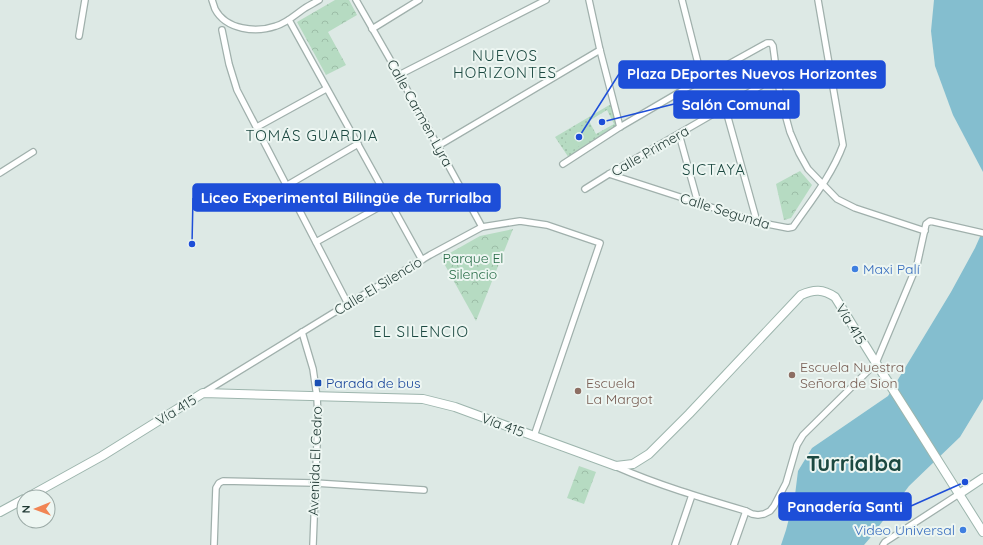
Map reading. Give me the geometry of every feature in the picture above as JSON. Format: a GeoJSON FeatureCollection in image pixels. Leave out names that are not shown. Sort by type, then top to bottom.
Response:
{"type":"FeatureCollection","features":[{"type":"Feature","properties":{"kind":"street"},"geometry":{"type":"LineString","coordinates":[[79,36],[85,0]]}},
{"type":"Feature","properties":{"kind":"street"},"geometry":{"type":"LineString","coordinates":[[212,0],[215,9],[221,17],[228,22],[237,27],[263,30],[277,26],[289,20],[319,0]]}},
{"type":"Feature","properties":{"kind":"street","name":"Calle Carmen Lyra"},"geometry":{"type":"LineString","coordinates":[[356,0],[482,227]]}},
{"type":"Feature","properties":{"kind":"street"},"geometry":{"type":"LineString","coordinates":[[372,29],[419,0]]}},
{"type":"Feature","properties":{"kind":"street"},"geometry":{"type":"LineString","coordinates":[[399,75],[546,0]]}},
{"type":"Feature","properties":{"kind":"street"},"geometry":{"type":"LineString","coordinates":[[589,0],[620,127]]}},
{"type":"Feature","properties":{"kind":"street"},"geometry":{"type":"LineString","coordinates":[[682,0],[702,79]]}},
{"type":"Feature","properties":{"kind":"street"},"geometry":{"type":"LineString","coordinates":[[818,0],[843,145],[840,154],[822,184]]}},
{"type":"Feature","properties":{"kind":"street"},"geometry":{"type":"LineString","coordinates":[[289,20],[422,260]]}},
{"type":"Feature","properties":{"kind":"street"},"geometry":{"type":"LineString","coordinates":[[222,30],[229,64],[238,90],[348,304]]}},
{"type":"Feature","properties":{"kind":"street"},"geometry":{"type":"LineString","coordinates":[[563,164],[620,127],[702,79],[768,43],[771,43],[773,46],[782,103],[790,132],[808,169],[837,198],[854,208],[925,231]]}},
{"type":"Feature","properties":{"kind":"street"},"geometry":{"type":"LineString","coordinates":[[438,146],[600,50]]}},
{"type":"Feature","properties":{"kind":"street","name":"Calle Primera"},"geometry":{"type":"LineString","coordinates":[[584,189],[777,76]]}},
{"type":"Feature","properties":{"kind":"street"},"geometry":{"type":"LineString","coordinates":[[257,127],[326,89]]}},
{"type":"Feature","properties":{"kind":"street"},"geometry":{"type":"LineString","coordinates":[[725,107],[757,222]]}},
{"type":"Feature","properties":{"kind":"street"},"geometry":{"type":"LineString","coordinates":[[679,134],[698,203]]}},
{"type":"Feature","properties":{"kind":"street"},"geometry":{"type":"LineString","coordinates":[[286,186],[358,144]]}},
{"type":"Feature","properties":{"kind":"street"},"geometry":{"type":"LineString","coordinates":[[0,173],[33,152]]}},
{"type":"Feature","properties":{"kind":"street","name":"Calle Segunda"},"geometry":{"type":"LineString","coordinates":[[609,174],[757,222],[788,228],[793,227],[822,184]]}},
{"type":"Feature","properties":{"kind":"street"},"geometry":{"type":"LineString","coordinates":[[316,242],[390,201]]}},
{"type":"Feature","properties":{"kind":"street","name":"Calle El Silencio"},"geometry":{"type":"LineString","coordinates":[[203,393],[348,304],[422,260],[482,227],[520,221],[547,225],[600,242],[534,436]]}},
{"type":"Feature","properties":{"kind":"street"},"geometry":{"type":"LineString","coordinates":[[616,466],[692,495],[752,514],[764,514],[770,511],[786,483],[797,445],[803,435],[876,363],[917,265],[926,224],[930,222],[949,225],[983,233]]}},
{"type":"Feature","properties":{"kind":"street","name":"Vía 415"},"geometry":{"type":"LineString","coordinates":[[42,489],[102,456],[203,393],[423,399],[455,407],[616,466],[633,464],[649,454],[689,414],[801,295],[810,291],[819,291],[828,292],[835,297],[983,532]]}},
{"type":"Feature","properties":{"kind":"street","name":"Avenida El Cedro"},"geometry":{"type":"LineString","coordinates":[[302,332],[312,369],[317,396],[318,418],[313,545]]}},
{"type":"Feature","properties":{"kind":"street"},"geometry":{"type":"LineString","coordinates":[[883,545],[885,542],[983,478]]}},
{"type":"Feature","properties":{"kind":"street"},"geometry":{"type":"LineString","coordinates":[[214,545],[216,488],[223,481],[315,483],[424,490]]}},
{"type":"Feature","properties":{"kind":"street"},"geometry":{"type":"LineString","coordinates":[[675,545],[692,495]]}},
{"type":"Feature","properties":{"kind":"street"},"geometry":{"type":"LineString","coordinates":[[0,512],[16,503]]}},
{"type":"Feature","properties":{"kind":"street"},"geometry":{"type":"LineString","coordinates":[[734,545],[746,511]]}},
{"type":"Feature","properties":{"kind":"green space"},"geometry":{"type":"Polygon","coordinates":[[[335,0],[349,0],[357,15],[328,32],[346,65],[326,75],[297,22],[335,0]]]}},
{"type":"Feature","properties":{"kind":"green space"},"geometry":{"type":"Polygon","coordinates":[[[611,104],[618,127],[569,158],[555,137],[611,104]],[[607,110],[589,121],[596,134],[614,124],[607,110]]]}},
{"type":"Feature","properties":{"kind":"green space"},"geometry":{"type":"Polygon","coordinates":[[[587,123],[595,137],[571,151],[563,137],[587,123]]]}},
{"type":"Feature","properties":{"kind":"green space"},"geometry":{"type":"Polygon","coordinates":[[[800,171],[812,185],[791,218],[784,220],[776,184],[800,171]]]}},
{"type":"Feature","properties":{"kind":"green space","name":"Parque El Silencio"},"geometry":{"type":"Polygon","coordinates":[[[513,229],[476,321],[441,258],[480,236],[513,229]]]}},
{"type":"Feature","properties":{"kind":"green space"},"geometry":{"type":"Polygon","coordinates":[[[579,466],[596,472],[584,504],[567,498],[579,466]]]}},
{"type":"Feature","properties":{"kind":"water"},"geometry":{"type":"Polygon","coordinates":[[[934,0],[983,0],[983,172],[953,115],[935,66],[931,31],[934,0]]]}},
{"type":"Feature","properties":{"kind":"water"},"geometry":{"type":"Polygon","coordinates":[[[983,230],[983,399],[960,437],[909,486],[864,545],[781,545],[795,495],[798,471],[812,448],[888,396],[951,292],[983,230]]]}},
{"type":"Feature","properties":{"kind":"place","name":"Salón Comunal"},"geometry":{"type":"Point","coordinates":[602,122]}},
{"type":"Feature","properties":{"kind":"place","name":"Plaza DEportes Nuevos Horizontes"},"geometry":{"type":"Point","coordinates":[579,137]}},
{"type":"Feature","properties":{"kind":"place","name":"Liceo Experimental Bilingüe de Turrialba"},"geometry":{"type":"Point","coordinates":[192,244]}},
{"type":"Feature","properties":{"kind":"place","name":"Maxi Palí"},"geometry":{"type":"Point","coordinates":[855,269]}},
{"type":"Feature","properties":{"kind":"place","name":"Escuela Nuestra Señora de Sion"},"geometry":{"type":"Point","coordinates":[792,375]}},
{"type":"Feature","properties":{"kind":"place","name":"Parada de bus"},"geometry":{"type":"Point","coordinates":[318,383]}},
{"type":"Feature","properties":{"kind":"place","name":"Escuela La Margot"},"geometry":{"type":"Point","coordinates":[578,391]}},
{"type":"Feature","properties":{"kind":"place","name":"Panadería Santi"},"geometry":{"type":"Point","coordinates":[965,482]}},
{"type":"Feature","properties":{"kind":"place","name":"Video Universal"},"geometry":{"type":"Point","coordinates":[963,530]}},
{"type":"Feature","properties":{"kind":"district","name":"NUEVOS HORIZONTES"},"geometry":{"type":"Point","coordinates":[505,64]}},
{"type":"Feature","properties":{"kind":"district","name":"TOMÁS GUARDIA"},"geometry":{"type":"Point","coordinates":[312,136]}},
{"type":"Feature","properties":{"kind":"district","name":"SICTAYA"},"geometry":{"type":"Point","coordinates":[714,170]}},
{"type":"Feature","properties":{"kind":"district","name":"EL SILENCIO"},"geometry":{"type":"Point","coordinates":[421,332]}},
{"type":"Feature","properties":{"kind":"district","name":"Turrialba"},"geometry":{"type":"Point","coordinates":[854,463]}}]}
